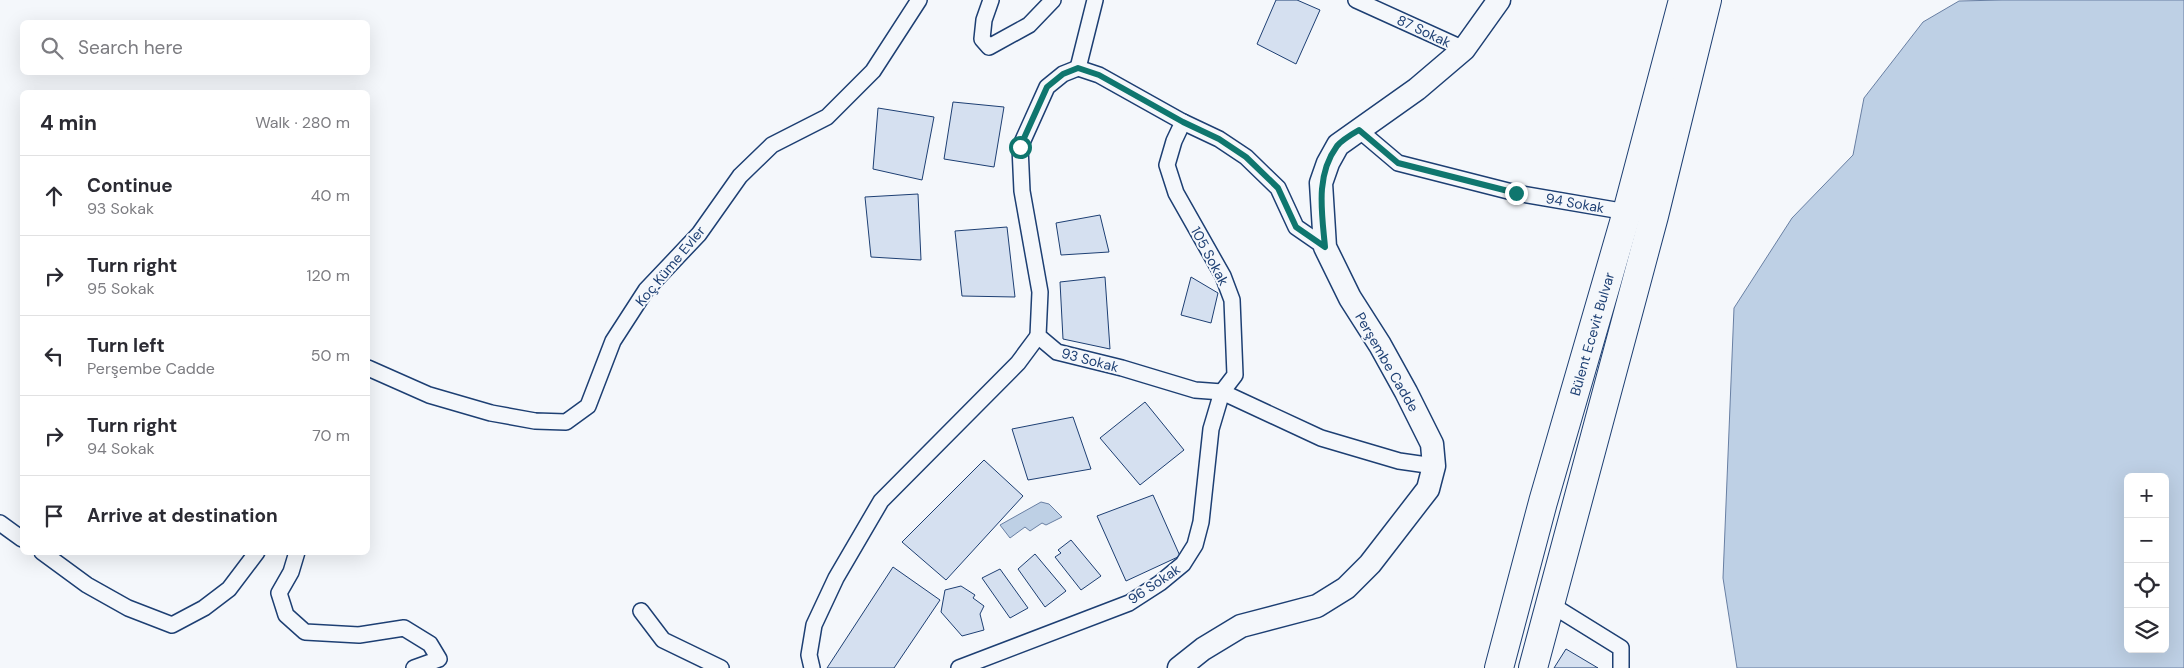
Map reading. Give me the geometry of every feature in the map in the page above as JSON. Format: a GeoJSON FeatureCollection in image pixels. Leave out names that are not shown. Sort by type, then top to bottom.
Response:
{"type":"FeatureCollection","features":[{"type":"Feature","properties":{"kind":"highway","name":"Bülent Ecevit Bulvar"},"geometry":{"type":"LineString","coordinates":[[1499,668],[1543,502],[1627,212],[1683,0]]}},
{"type":"Feature","properties":{"kind":"highway","name":"Bülent Ecevit Bulvar"},"geometry":{"type":"LineString","coordinates":[[1533,668],[1654,216],[1708,0]]}},
{"type":"Feature","properties":{"kind":"main road","name":"Perşembe Cadde"},"geometry":{"type":"LineString","coordinates":[[1179,668],[1203,649],[1241,626],[1318,606],[1346,588],[1370,564],[1428,489],[1434,466],[1432,444],[1380,345],[1350,298],[1325,247],[1321,183],[1328,163],[1338,145],[1417,89],[1464,49],[1499,0]]}},
{"type":"Feature","properties":{"kind":"street","name":"Koç Küme Evler"},"geometry":{"type":"LineString","coordinates":[[370,369],[428,395],[491,413],[535,421],[566,422],[588,406],[613,342],[646,290],[699,234],[740,176],[772,145],[827,117],[873,71],[919,0]]}},
{"type":"Feature","properties":{"kind":"street"},"geometry":{"type":"LineString","coordinates":[[991,0],[984,20],[982,39],[989,47],[1029,25],[1053,0]]}},
{"type":"Feature","properties":{"kind":"street"},"geometry":{"type":"LineString","coordinates":[[1078,68],[1095,0]]}},
{"type":"Feature","properties":{"kind":"street","name":"87 Sokak"},"geometry":{"type":"LineString","coordinates":[[1356,0],[1464,49]]}},
{"type":"Feature","properties":{"kind":"street"},"geometry":{"type":"LineString","coordinates":[[1697,39],[1714,0]]}},
{"type":"Feature","properties":{"kind":"street"},"geometry":{"type":"LineString","coordinates":[[812,668],[808,654],[814,625],[836,578],[881,502],[1018,363],[1038,336],[1040,292],[1022,191],[1020,147],[1047,87],[1063,74],[1078,68],[1099,75],[1183,122],[1219,139],[1246,157],[1278,188],[1296,227],[1325,247]]}},
{"type":"Feature","properties":{"kind":"street","name":"105 Sokak"},"geometry":{"type":"LineString","coordinates":[[1183,122],[1174,141],[1168,165],[1176,193],[1223,276],[1232,300],[1235,374],[1222,392]]}},
{"type":"Feature","properties":{"kind":"street","name":"94 Sokak"},"geometry":{"type":"LineString","coordinates":[[1359,130],[1398,163],[1516,193],[1627,212]]}},
{"type":"Feature","properties":{"kind":"street","name":"93 Sokak"},"geometry":{"type":"LineString","coordinates":[[1038,336],[1058,352],[1122,368],[1195,390],[1222,392],[1321,438],[1399,461],[1434,466]]}},
{"type":"Feature","properties":{"kind":"street","name":"96 Sokak"},"geometry":{"type":"LineString","coordinates":[[959,668],[1129,602],[1160,583],[1184,564],[1195,545],[1201,522],[1211,429],[1222,392]]}},
{"type":"Feature","properties":{"kind":"street"},"geometry":{"type":"LineString","coordinates":[[0,523],[20,538]]}},
{"type":"Feature","properties":{"kind":"street"},"geometry":{"type":"LineString","coordinates":[[46,555],[87,585],[128,608],[172,625],[204,608],[229,589],[255,555]]}},
{"type":"Feature","properties":{"kind":"street"},"geometry":{"type":"LineString","coordinates":[[296,555],[291,572],[279,593],[286,615],[305,632],[359,635],[404,628],[430,644],[439,659],[414,668]]}},
{"type":"Feature","properties":{"kind":"street"},"geometry":{"type":"LineString","coordinates":[[1550,604],[1620,648],[1620,668]]}},
{"type":"Feature","properties":{"kind":"street"},"geometry":{"type":"LineString","coordinates":[[641,611],[664,640],[721,668]]}},
{"type":"Feature","properties":{"kind":"water"},"geometry":{"type":"Polygon","coordinates":[[[2184,0],[2184,668],[1737,668],[1723,578],[1734,308],[1792,218],[1853,155],[1864,98],[1923,22],[1959,1],[2184,0]]]}},
{"type":"Feature","properties":{"kind":"water"},"geometry":{"type":"Polygon","coordinates":[[[1041,502],[1049,504],[1062,517],[1046,525],[1042,523],[1030,531],[1025,527],[1010,538],[1000,525],[1041,502]]]}},
{"type":"Feature","properties":{"kind":"building"},"geometry":{"type":"Polygon","coordinates":[[[1276,0],[1297,0],[1320,10],[1296,64],[1257,44],[1276,0]]]}},
{"type":"Feature","properties":{"kind":"building"},"geometry":{"type":"Polygon","coordinates":[[[953,102],[1004,107],[994,167],[944,159],[953,102]]]}},
{"type":"Feature","properties":{"kind":"building"},"geometry":{"type":"Polygon","coordinates":[[[878,108],[934,117],[922,180],[873,169],[878,108]]]}},
{"type":"Feature","properties":{"kind":"building"},"geometry":{"type":"Polygon","coordinates":[[[918,194],[921,260],[871,257],[865,197],[918,194]]]}},
{"type":"Feature","properties":{"kind":"building"},"geometry":{"type":"Polygon","coordinates":[[[1100,215],[1109,252],[1061,255],[1056,223],[1100,215]]]}},
{"type":"Feature","properties":{"kind":"building"},"geometry":{"type":"Polygon","coordinates":[[[1007,227],[1015,297],[962,296],[955,231],[1007,227]]]}},
{"type":"Feature","properties":{"kind":"building"},"geometry":{"type":"Polygon","coordinates":[[[1105,277],[1110,349],[1063,339],[1060,282],[1105,277]]]}},
{"type":"Feature","properties":{"kind":"building"},"geometry":{"type":"Polygon","coordinates":[[[1191,277],[1218,293],[1211,323],[1181,315],[1191,277]]]}},
{"type":"Feature","properties":{"kind":"building"},"geometry":{"type":"Polygon","coordinates":[[[1145,402],[1184,450],[1140,485],[1100,438],[1145,402]]]}},
{"type":"Feature","properties":{"kind":"building"},"geometry":{"type":"Polygon","coordinates":[[[1073,417],[1091,469],[1028,480],[1012,429],[1073,417]]]}},
{"type":"Feature","properties":{"kind":"building"},"geometry":{"type":"Polygon","coordinates":[[[984,460],[1023,496],[946,580],[902,542],[984,460]]]}},
{"type":"Feature","properties":{"kind":"building"},"geometry":{"type":"Polygon","coordinates":[[[1153,495],[1180,556],[1126,581],[1097,516],[1153,495]]]}},
{"type":"Feature","properties":{"kind":"building"},"geometry":{"type":"Polygon","coordinates":[[[1071,540],[1101,576],[1081,590],[1055,557],[1061,553],[1058,550],[1071,540]]]}},
{"type":"Feature","properties":{"kind":"building"},"geometry":{"type":"Polygon","coordinates":[[[1035,554],[1066,591],[1045,607],[1018,569],[1035,554]]]}},
{"type":"Feature","properties":{"kind":"building"},"geometry":{"type":"Polygon","coordinates":[[[893,567],[940,600],[894,668],[827,668],[893,567]]]}},
{"type":"Feature","properties":{"kind":"building"},"geometry":{"type":"Polygon","coordinates":[[[1000,569],[1028,608],[1010,618],[982,578],[1000,569]]]}},
{"type":"Feature","properties":{"kind":"building"},"geometry":{"type":"Polygon","coordinates":[[[961,586],[975,595],[973,598],[984,606],[980,614],[984,630],[962,636],[941,612],[945,590],[961,586]]]}},
{"type":"Feature","properties":{"kind":"building"},"geometry":{"type":"Polygon","coordinates":[[[1566,649],[1598,668],[1554,668],[1566,649]]]}},
{"type":"Feature","properties":{"kind":"route"},"geometry":{"type":"LineString","coordinates":[[1020,147],[1047,87],[1063,74],[1078,68],[1099,75],[1183,122],[1219,139],[1246,157],[1278,188],[1296,227],[1325,247],[1321,183],[1328,163],[1338,145],[1359,130],[1398,163],[1516,193]]}}]}
